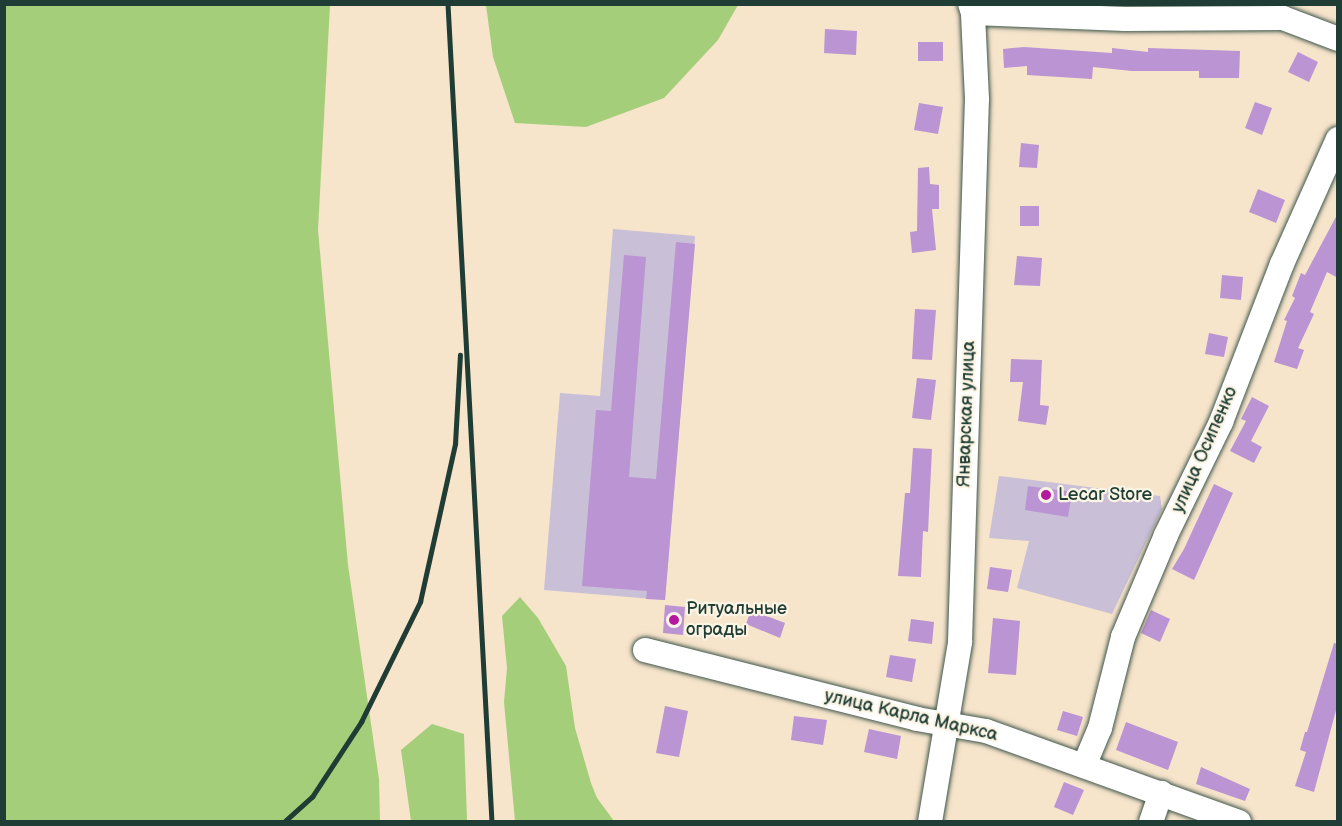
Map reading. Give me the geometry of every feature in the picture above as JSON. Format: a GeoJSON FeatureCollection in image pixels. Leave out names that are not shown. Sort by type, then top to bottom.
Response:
{"type":"FeatureCollection","features":[{"type":"Feature","properties":{"kind":"street"},"geometry":{"type":"LineString","coordinates":[[972,9],[1125,19],[1287,11],[1338,39]]}},
{"type":"Feature","properties":{"kind":"street","name":"Январская улица"},"geometry":{"type":"LineString","coordinates":[[930,822],[960,631],[977,99],[972,9]]}},
{"type":"Feature","properties":{"kind":"street","name":"улица Осипенко"},"geometry":{"type":"LineString","coordinates":[[1084,766],[1100,728],[1123,637],[1166,536],[1221,422],[1282,264],[1338,139]]}},
{"type":"Feature","properties":{"kind":"street","name":"улица Карла Маркса"},"geometry":{"type":"LineString","coordinates":[[645,650],[917,719],[986,731],[1239,822]]}},
{"type":"Feature","properties":{"kind":"street"},"geometry":{"type":"LineString","coordinates":[[1151,822],[1161,793]]}},
{"type":"Feature","properties":{"kind":"shaded area"},"geometry":{"type":"Polygon","coordinates":[[[613,229],[695,236],[665,600],[544,590],[560,393],[600,396],[613,229]]]}},
{"type":"Feature","properties":{"kind":"shaded area"},"geometry":{"type":"Polygon","coordinates":[[[999,476],[1160,496],[1162,509],[1112,614],[1017,588],[1029,541],[989,538],[999,476]]]}},
{"type":"Feature","properties":{"kind":"green space"},"geometry":{"type":"Polygon","coordinates":[[[5,4],[330,5],[318,230],[348,565],[379,779],[380,821],[5,821],[5,4]]]}},
{"type":"Feature","properties":{"kind":"green space"},"geometry":{"type":"Polygon","coordinates":[[[486,4],[738,5],[718,40],[664,98],[586,127],[515,123],[493,57],[486,4]]]}},
{"type":"Feature","properties":{"kind":"green space"},"geometry":{"type":"Polygon","coordinates":[[[520,597],[538,618],[566,666],[575,728],[591,783],[597,798],[614,821],[515,821],[504,702],[507,668],[502,616],[520,597]]]}},
{"type":"Feature","properties":{"kind":"green space"},"geometry":{"type":"Polygon","coordinates":[[[432,724],[464,734],[467,821],[411,821],[401,750],[432,724]]]}},
{"type":"Feature","properties":{"kind":"building"},"geometry":{"type":"Polygon","coordinates":[[[825,29],[857,31],[856,55],[824,53],[825,29]]]}},
{"type":"Feature","properties":{"kind":"building"},"geometry":{"type":"Polygon","coordinates":[[[918,42],[943,42],[943,61],[918,61],[918,42]]]}},
{"type":"Feature","properties":{"kind":"building"},"geometry":{"type":"Polygon","coordinates":[[[1024,47],[1112,53],[1112,48],[1148,52],[1148,48],[1240,51],[1239,78],[1199,78],[1199,71],[1132,71],[1093,67],[1092,79],[1027,75],[1027,66],[1004,68],[1003,49],[1024,47]]]}},
{"type":"Feature","properties":{"kind":"building"},"geometry":{"type":"Polygon","coordinates":[[[1298,52],[1318,62],[1309,82],[1288,72],[1298,52]]]}},
{"type":"Feature","properties":{"kind":"building"},"geometry":{"type":"Polygon","coordinates":[[[1255,102],[1272,108],[1262,135],[1245,128],[1255,102]]]}},
{"type":"Feature","properties":{"kind":"building"},"geometry":{"type":"Polygon","coordinates":[[[919,103],[943,107],[938,134],[914,130],[919,103]]]}},
{"type":"Feature","properties":{"kind":"building"},"geometry":{"type":"Polygon","coordinates":[[[1021,143],[1039,145],[1037,168],[1019,167],[1021,143]]]}},
{"type":"Feature","properties":{"kind":"building"},"geometry":{"type":"Polygon","coordinates":[[[929,167],[930,184],[939,185],[939,209],[932,209],[936,250],[912,253],[910,232],[917,231],[918,168],[929,167]]]}},
{"type":"Feature","properties":{"kind":"building"},"geometry":{"type":"Polygon","coordinates":[[[1258,189],[1285,200],[1276,223],[1249,212],[1258,189]]]}},
{"type":"Feature","properties":{"kind":"building"},"geometry":{"type":"Polygon","coordinates":[[[1020,206],[1039,206],[1039,226],[1020,226],[1020,206]]]}},
{"type":"Feature","properties":{"kind":"building"},"geometry":{"type":"Polygon","coordinates":[[[1338,213],[1338,278],[1327,272],[1310,312],[1314,314],[1298,348],[1304,350],[1297,369],[1274,362],[1287,321],[1284,320],[1295,298],[1292,296],[1301,273],[1305,275],[1338,213]]]}},
{"type":"Feature","properties":{"kind":"building"},"geometry":{"type":"Polygon","coordinates":[[[676,242],[695,244],[665,600],[646,599],[647,591],[582,586],[596,410],[611,411],[624,255],[646,257],[629,477],[656,479],[676,242]]]}},
{"type":"Feature","properties":{"kind":"building"},"geometry":{"type":"Polygon","coordinates":[[[1017,256],[1042,258],[1040,286],[1014,285],[1017,256]]]}},
{"type":"Feature","properties":{"kind":"building"},"geometry":{"type":"Polygon","coordinates":[[[1222,275],[1243,277],[1241,300],[1220,298],[1222,275]]]}},
{"type":"Feature","properties":{"kind":"building"},"geometry":{"type":"Polygon","coordinates":[[[915,309],[936,310],[932,360],[912,359],[915,309]]]}},
{"type":"Feature","properties":{"kind":"building"},"geometry":{"type":"Polygon","coordinates":[[[1209,333],[1228,337],[1224,357],[1205,354],[1209,333]]]}},
{"type":"Feature","properties":{"kind":"building"},"geometry":{"type":"Polygon","coordinates":[[[1011,359],[1042,360],[1040,405],[1049,406],[1046,425],[1018,421],[1023,382],[1010,382],[1011,359]]]}},
{"type":"Feature","properties":{"kind":"building"},"geometry":{"type":"Polygon","coordinates":[[[917,378],[936,380],[931,420],[912,418],[917,378]]]}},
{"type":"Feature","properties":{"kind":"building"},"geometry":{"type":"Polygon","coordinates":[[[1252,397],[1269,406],[1251,441],[1262,447],[1254,463],[1230,451],[1246,421],[1241,419],[1252,397]]]}},
{"type":"Feature","properties":{"kind":"building"},"geometry":{"type":"Polygon","coordinates":[[[913,448],[932,449],[928,532],[923,531],[921,577],[898,576],[905,493],[910,493],[913,448]]]}},
{"type":"Feature","properties":{"kind":"building"},"geometry":{"type":"Polygon","coordinates":[[[1214,484],[1233,493],[1194,580],[1172,569],[1184,549],[1214,484]]]}},
{"type":"Feature","properties":{"kind":"building"},"geometry":{"type":"Polygon","coordinates":[[[1028,486],[1072,492],[1068,517],[1025,510],[1028,486]]]}},
{"type":"Feature","properties":{"kind":"building"},"geometry":{"type":"Polygon","coordinates":[[[990,567],[1012,570],[1008,592],[987,589],[990,567]]]}},
{"type":"Feature","properties":{"kind":"building","name":"Ритуальные ограды"},"geometry":{"type":"Polygon","coordinates":[[[665,605],[685,607],[683,635],[663,633],[665,605]]]}},
{"type":"Feature","properties":{"kind":"building"},"geometry":{"type":"Polygon","coordinates":[[[751,610],[785,623],[780,638],[746,624],[751,610]]]}},
{"type":"Feature","properties":{"kind":"building"},"geometry":{"type":"Polygon","coordinates":[[[1151,610],[1170,619],[1160,642],[1141,633],[1151,610]]]}},
{"type":"Feature","properties":{"kind":"building"},"geometry":{"type":"Polygon","coordinates":[[[993,618],[1020,621],[1016,675],[988,673],[993,618]]]}},
{"type":"Feature","properties":{"kind":"building"},"geometry":{"type":"Polygon","coordinates":[[[911,619],[934,622],[932,644],[908,641],[911,619]]]}},
{"type":"Feature","properties":{"kind":"building"},"geometry":{"type":"Polygon","coordinates":[[[1334,643],[1338,644],[1338,703],[1314,792],[1295,786],[1306,752],[1300,750],[1334,643]]]}},
{"type":"Feature","properties":{"kind":"building"},"geometry":{"type":"Polygon","coordinates":[[[890,655],[916,659],[912,682],[886,677],[890,655]]]}},
{"type":"Feature","properties":{"kind":"building"},"geometry":{"type":"Polygon","coordinates":[[[665,706],[688,711],[679,757],[656,753],[665,706]]]}},
{"type":"Feature","properties":{"kind":"building"},"geometry":{"type":"Polygon","coordinates":[[[1063,711],[1083,717],[1077,736],[1057,730],[1063,711]]]}},
{"type":"Feature","properties":{"kind":"building"},"geometry":{"type":"Polygon","coordinates":[[[794,716],[827,720],[823,745],[791,740],[794,716]]]}},
{"type":"Feature","properties":{"kind":"building"},"geometry":{"type":"Polygon","coordinates":[[[1126,722],[1178,742],[1168,770],[1116,750],[1126,722]]]}},
{"type":"Feature","properties":{"kind":"building"},"geometry":{"type":"Polygon","coordinates":[[[869,729],[901,736],[897,759],[864,752],[869,729]]]}},
{"type":"Feature","properties":{"kind":"building"},"geometry":{"type":"Polygon","coordinates":[[[1201,767],[1250,789],[1245,801],[1196,784],[1201,767]]]}},
{"type":"Feature","properties":{"kind":"building"},"geometry":{"type":"Polygon","coordinates":[[[1064,782],[1084,790],[1073,815],[1054,807],[1064,782]]]}},
{"type":"Feature","properties":{"kind":"railway"},"geometry":{"type":"LineString","coordinates":[[448,4],[492,822]]}},
{"type":"Feature","properties":{"kind":"railway"},"geometry":{"type":"LineString","coordinates":[[284,822],[312,797],[361,722],[420,602],[455,444],[460,355]]}},
{"type":"Feature","properties":{"kind":"place","name":"Lecar Store"},"geometry":{"type":"Point","coordinates":[1046,495]}},
{"type":"Feature","properties":{"kind":"place","name":"Ритуальные ограды"},"geometry":{"type":"Point","coordinates":[674,620]}}]}
